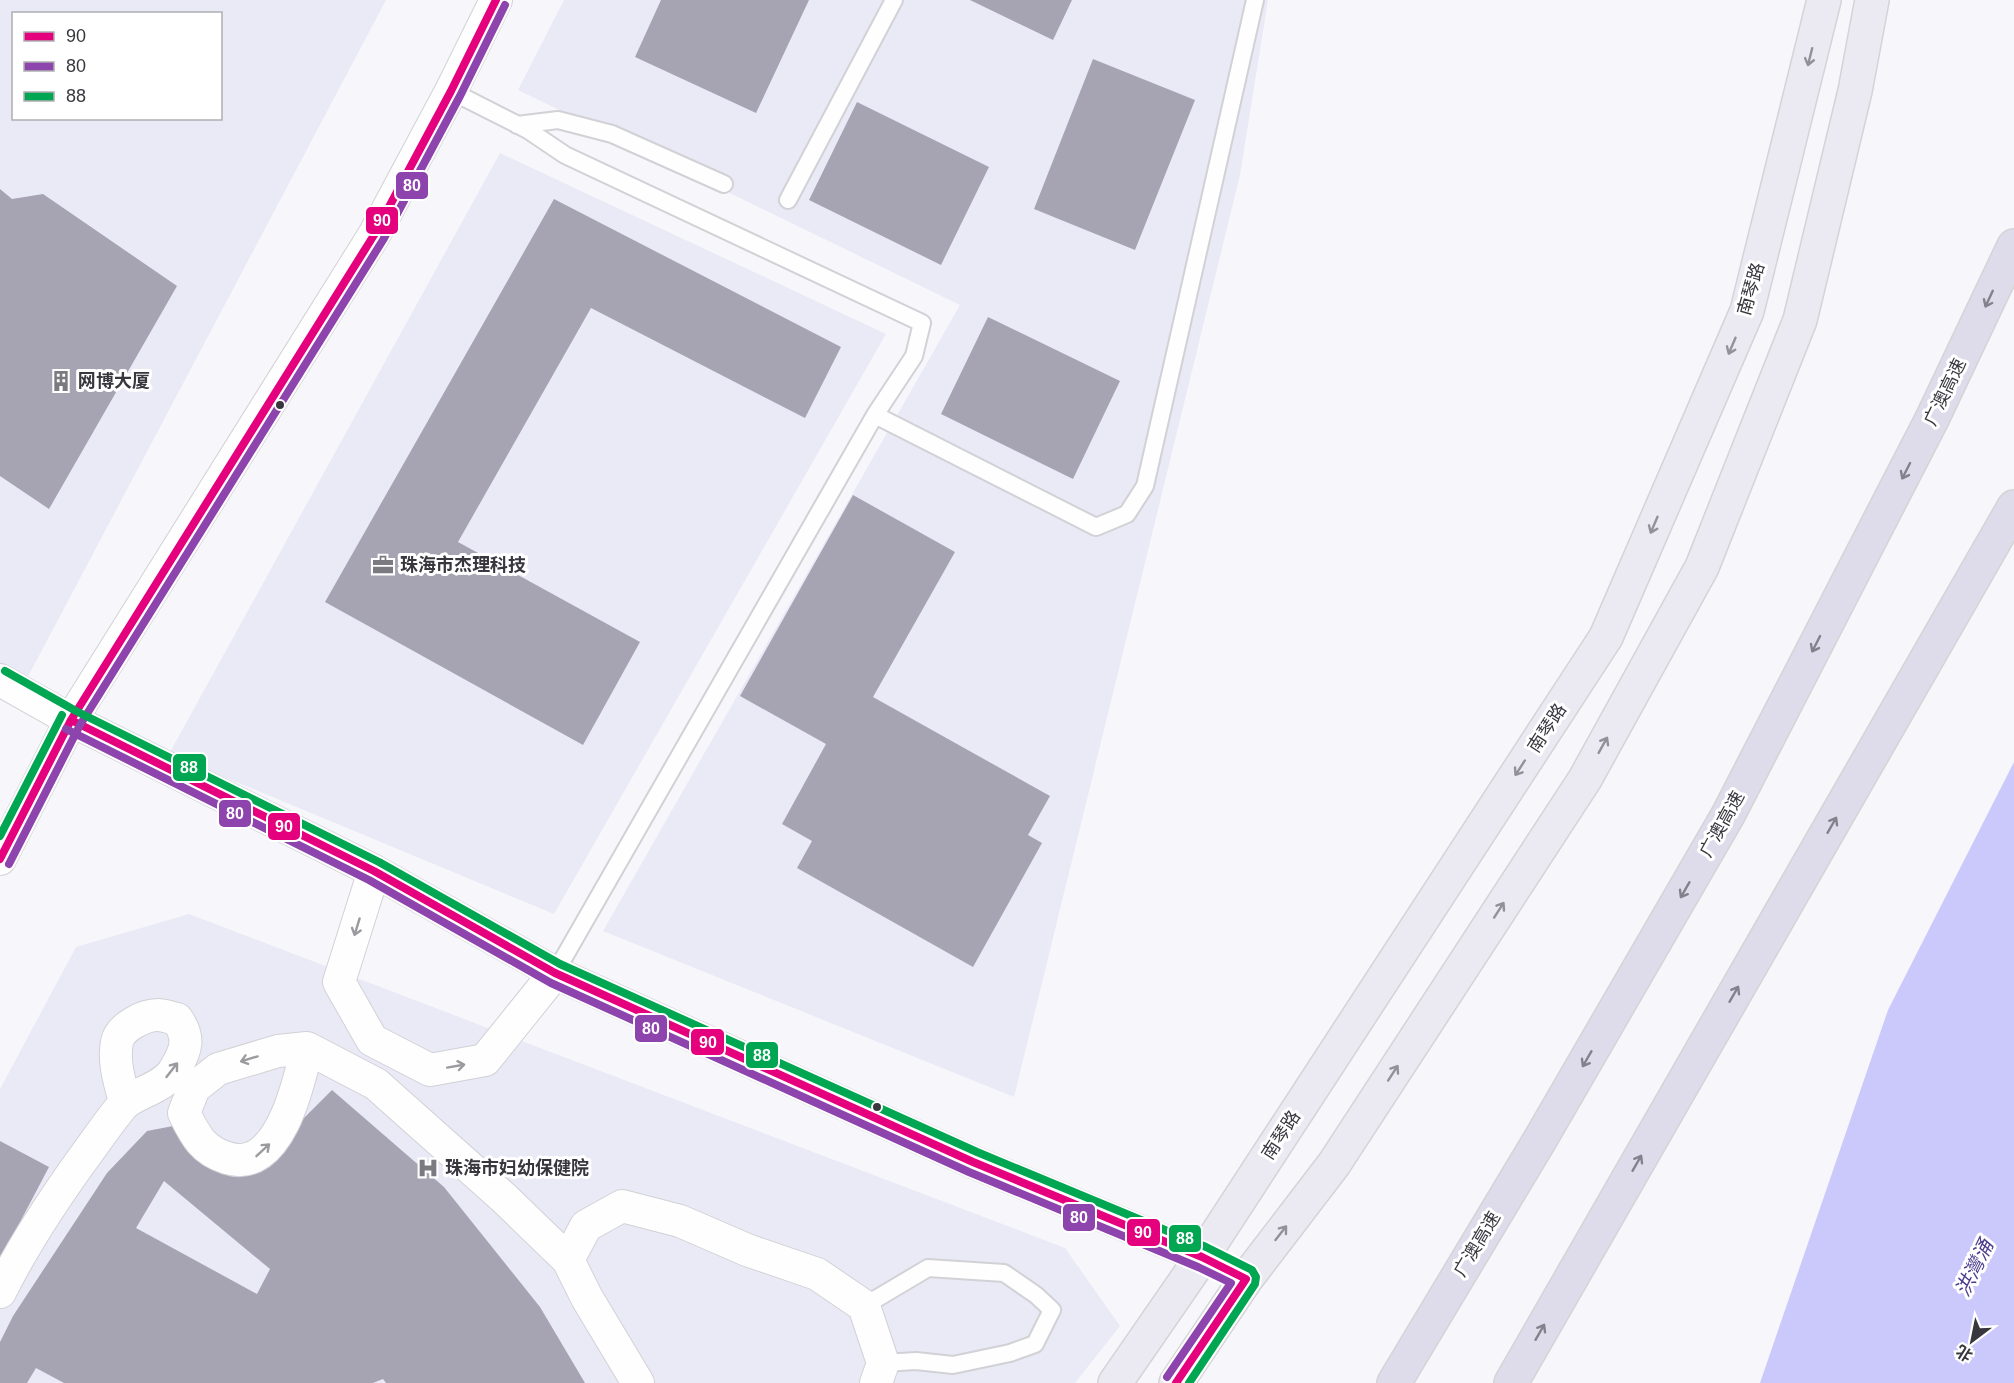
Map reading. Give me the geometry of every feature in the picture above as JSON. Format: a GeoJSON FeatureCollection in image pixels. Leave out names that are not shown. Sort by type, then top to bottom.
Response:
{"type":"FeatureCollection","features":[{"type":"Feature","properties":{"kind":"highway","name":"广澳高速"},"geometry":{"type":"LineString","coordinates":[[1394,1383],[1541,1138],[1728,815],[1932,419],[2014,246]]}},
{"type":"Feature","properties":{"kind":"highway"},"geometry":{"type":"LineString","coordinates":[[1511,1383],[2014,507]]}},
{"type":"Feature","properties":{"kind":"main road","name":"南琴路"},"geometry":{"type":"LineString","coordinates":[[1115,1383],[1202,1257],[1606,637],[1747,311],[1824,0]]}},
{"type":"Feature","properties":{"kind":"main road"},"geometry":{"type":"LineString","coordinates":[[1176,1383],[1246,1279],[1334,1164],[1585,779],[1702,567],[1800,320],[1855,91],[1872,0]]}},
{"type":"Feature","properties":{"kind":"main road"},"geometry":{"type":"LineString","coordinates":[[1202,1257],[1246,1279]]}},
{"type":"Feature","properties":{"kind":"street"},"geometry":{"type":"LineString","coordinates":[[0,859],[71,720],[374,235],[451,91],[496,0]]}},
{"type":"Feature","properties":{"kind":"street"},"geometry":{"type":"LineString","coordinates":[[0,680],[71,720],[374,871],[555,973],[973,1162],[1202,1257]]}},
{"type":"Feature","properties":{"kind":"street"},"geometry":{"type":"LineString","coordinates":[[374,871],[339,982],[372,1040],[430,1070],[485,1060],[555,973]]}},
{"type":"Feature","properties":{"kind":"street"},"geometry":{"type":"LineString","coordinates":[[306,1048],[376,1084],[504,1198],[568,1260],[587,1298],[638,1383]]}},
{"type":"Feature","properties":{"kind":"street"},"geometry":{"type":"LineString","coordinates":[[0,1292],[9,1273],[60,1190],[125,1102]]}},
{"type":"Feature","properties":{"kind":"street"},"geometry":{"type":"LineString","coordinates":[[568,1260],[586,1226],[622,1206],[680,1221],[747,1250],[817,1274],[864,1306],[880,1373]]}},
{"type":"Feature","properties":{"kind":"lane"},"geometry":{"type":"LineString","coordinates":[[788,200],[894,0]]}},
{"type":"Feature","properties":{"kind":"lane"},"geometry":{"type":"LineString","coordinates":[[875,415],[1096,527],[1127,514],[1145,486],[1255,0]]}},
{"type":"Feature","properties":{"kind":"lane"},"geometry":{"type":"LineString","coordinates":[[451,91],[517,125],[565,155],[922,323],[914,356],[875,415],[555,973]]}},
{"type":"Feature","properties":{"kind":"lane"},"geometry":{"type":"LineString","coordinates":[[517,125],[558,120],[612,134],[724,184]]}},
{"type":"Feature","properties":{"kind":"lane"},"geometry":{"type":"LineString","coordinates":[[864,1306],[928,1268],[1004,1273],[1036,1295],[1052,1310],[1035,1344],[1010,1353],[953,1365],[916,1361],[880,1373]]}},
{"type":"Feature","properties":{"kind":"shaded area"},"geometry":{"type":"Polygon","coordinates":[[[0,0],[386,0],[23,686],[0,672],[0,0]]]}},
{"type":"Feature","properties":{"kind":"shaded area"},"geometry":{"type":"Polygon","coordinates":[[[564,0],[1268,0],[1240,175],[1014,1097],[603,931],[960,305],[518,90],[564,0]]]}},
{"type":"Feature","properties":{"kind":"shaded area"},"geometry":{"type":"Polygon","coordinates":[[[500,153],[886,334],[554,914],[169,754],[500,153]]]}},
{"type":"Feature","properties":{"kind":"shaded area","name":"珠海市妇幼保健院"},"geometry":{"type":"Polygon","coordinates":[[[189,914],[1065,1248],[1120,1326],[1075,1383],[0,1383],[0,1089],[76,947],[189,914]]]}},
{"type":"Feature","properties":{"kind":"water","name":"洪灣涌"},"geometry":{"type":"Polygon","coordinates":[[[2014,762],[2014,1383],[1760,1383],[1888,1010],[2014,762]]]}},
{"type":"Feature","properties":{"kind":"building"},"geometry":{"type":"Polygon","coordinates":[[[661,0],[809,0],[756,113],[635,57],[661,0]]]}},
{"type":"Feature","properties":{"kind":"building"},"geometry":{"type":"Polygon","coordinates":[[[970,0],[1072,0],[1053,40],[970,0]]]}},
{"type":"Feature","properties":{"kind":"building"},"geometry":{"type":"Polygon","coordinates":[[[1093,59],[1195,100],[1135,250],[1034,209],[1093,59]]]}},
{"type":"Feature","properties":{"kind":"building"},"geometry":{"type":"Polygon","coordinates":[[[857,102],[989,167],[941,265],[809,200],[857,102]]]}},
{"type":"Feature","properties":{"kind":"building","name":"网博大厦"},"geometry":{"type":"Polygon","coordinates":[[[0,189],[12,199],[43,194],[177,286],[49,509],[0,476],[0,189]]]}},
{"type":"Feature","properties":{"kind":"building"},"geometry":{"type":"Polygon","coordinates":[[[554,199],[841,347],[805,418],[591,308],[458,542],[640,642],[583,745],[325,602],[554,199]]]}},
{"type":"Feature","properties":{"kind":"building"},"geometry":{"type":"Polygon","coordinates":[[[988,317],[1120,381],[1073,479],[941,414],[988,317]]]}},
{"type":"Feature","properties":{"kind":"building"},"geometry":{"type":"Polygon","coordinates":[[[853,495],[955,552],[873,697],[1050,796],[1028,835],[1042,843],[973,967],[797,868],[812,841],[782,824],[826,744],[740,696],[853,495]]]}},
{"type":"Feature","properties":{"kind":"building","name":"珠海市妇幼保健院"},"geometry":{"type":"Polygon","coordinates":[[[332,1090],[444,1187],[540,1307],[585,1383],[386,1383],[383,1379],[373,1383],[64,1383],[36,1368],[27,1383],[0,1383],[0,1342],[13,1316],[107,1173],[147,1131],[173,1126],[209,1155],[246,1176],[332,1090]],[[164,1181],[136,1228],[257,1294],[270,1269],[164,1181]]]}},
{"type":"Feature","properties":{"kind":"building"},"geometry":{"type":"Polygon","coordinates":[[[0,1141],[49,1167],[0,1260],[0,1141]]]}},
{"type":"Feature","properties":{"kind":"transit line","name":"90"},"geometry":{"type":"LineString","coordinates":[[0,859],[71,720],[374,235],[451,91],[496,0]]}},
{"type":"Feature","properties":{"kind":"transit line","name":"80"},"geometry":{"type":"LineString","coordinates":[[9,864],[80,725],[383,240],[460,96],[505,5]]}},
{"type":"Feature","properties":{"kind":"transit line","name":"88"},"geometry":{"type":"LineString","coordinates":[[5,671],[76,711],[379,862],[560,964],[977,1152],[1206,1247],[1252,1270],[1256,1277],[1255,1284],[1189,1383]]}},
{"type":"Feature","properties":{"kind":"transit line","name":"88"},"geometry":{"type":"LineString","coordinates":[[0,836],[62,715]]}},
{"type":"Feature","properties":{"kind":"transit line","name":"90"},"geometry":{"type":"LineString","coordinates":[[71,720],[374,871],[555,973],[973,1162],[1202,1257],[1246,1279],[1176,1383]]}},
{"type":"Feature","properties":{"kind":"transit line","name":"80"},"geometry":{"type":"LineString","coordinates":[[66,729],[369,880],[551,983],[969,1172],[1198,1267],[1231,1283],[1167,1377]]}},
{"type":"Feature","properties":{"kind":"place","name":"网博大厦"},"geometry":{"type":"Point","coordinates":[61,381]}},
{"type":"Feature","properties":{"kind":"place","name":"珠海市杰理科技"},"geometry":{"type":"Point","coordinates":[383,565]}},
{"type":"Feature","properties":{"kind":"place","name":"珠海市妇幼保健院"},"geometry":{"type":"Point","coordinates":[428,1168]}}]}
